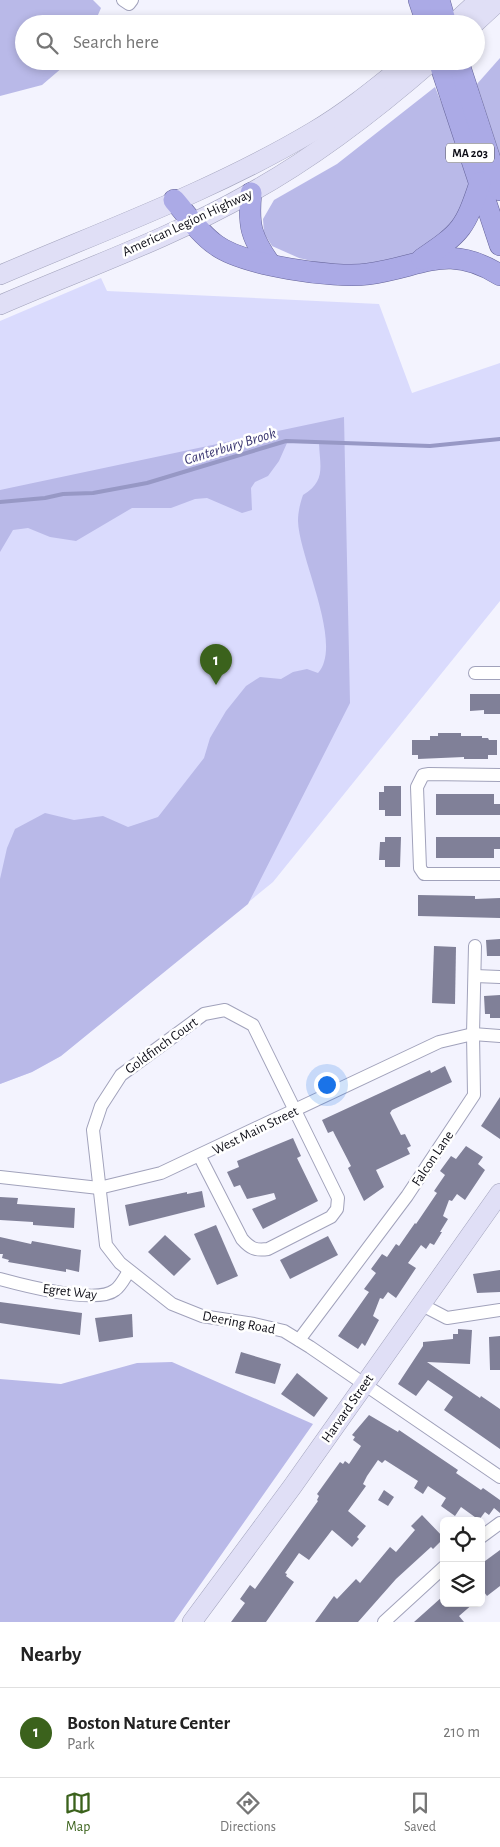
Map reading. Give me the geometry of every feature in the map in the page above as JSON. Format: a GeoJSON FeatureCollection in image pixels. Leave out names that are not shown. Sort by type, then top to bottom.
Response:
{"type":"FeatureCollection","features":[{"type":"Feature","properties":{"kind":"highway"},"geometry":{"type":"LineString","coordinates":[[419,0],[424,15]]}},
{"type":"Feature","properties":{"kind":"highway"},"geometry":{"type":"LineString","coordinates":[[439,0],[451,15]]}},
{"type":"Feature","properties":{"kind":"highway","name":"MA 203"},"geometry":{"type":"LineString","coordinates":[[431,70],[480,183],[500,245]]}},
{"type":"Feature","properties":{"kind":"highway","name":"MA 203"},"geometry":{"type":"LineString","coordinates":[[461,70],[500,190]]}},
{"type":"Feature","properties":{"kind":"highway"},"geometry":{"type":"LineString","coordinates":[[417,262],[450,240],[461,229],[480,183]]}},
{"type":"Feature","properties":{"kind":"highway"},"geometry":{"type":"LineString","coordinates":[[251,193],[250,229],[256,243],[270,264]]}},
{"type":"Feature","properties":{"kind":"highway"},"geometry":{"type":"LineString","coordinates":[[174,200],[193,222],[220,248],[242,258],[324,275],[348,276],[376,273],[417,262],[463,258],[479,263],[500,275]]}},
{"type":"Feature","properties":{"kind":"main road"},"geometry":{"type":"LineString","coordinates":[[465,15],[479,0]]}},
{"type":"Feature","properties":{"kind":"main road"},"geometry":{"type":"LineString","coordinates":[[473,15],[500,0]]}},
{"type":"Feature","properties":{"kind":"main road","name":"American Legion Highway"},"geometry":{"type":"LineString","coordinates":[[0,275],[236,174],[315,131],[364,98],[413,70]]}},
{"type":"Feature","properties":{"kind":"main road","name":"American Legion Highway"},"geometry":{"type":"LineString","coordinates":[[0,304],[193,222],[251,193],[336,138],[417,70]]}},
{"type":"Feature","properties":{"kind":"main road","name":"Harvard Street"},"geometry":{"type":"LineString","coordinates":[[192,1622],[292,1487],[500,1193]]}},
{"type":"Feature","properties":{"kind":"street"},"geometry":{"type":"LineString","coordinates":[[124,0],[129,4],[132,0]]}},
{"type":"Feature","properties":{"kind":"street"},"geometry":{"type":"LineString","coordinates":[[475,673],[500,673]]}},
{"type":"Feature","properties":{"kind":"street"},"geometry":{"type":"LineString","coordinates":[[500,775],[429,774],[423,776],[417,787],[420,868],[424,874],[500,874]]}},
{"type":"Feature","properties":{"kind":"street","name":"Falcon Lane"},"geometry":{"type":"LineString","coordinates":[[299,1340],[407,1196],[474,1095],[475,946]]}},
{"type":"Feature","properties":{"kind":"street"},"geometry":{"type":"LineString","coordinates":[[475,976],[500,976]]}},
{"type":"Feature","properties":{"kind":"street","name":"Goldfinch Court"},"geometry":{"type":"LineString","coordinates":[[99,1188],[92,1130],[101,1106],[121,1075],[204,1014],[225,1010],[253,1025],[338,1198],[337,1209],[331,1217],[268,1249],[258,1250],[249,1247],[242,1238],[200,1157]]}},
{"type":"Feature","properties":{"kind":"street","name":"West Main Street"},"geometry":{"type":"LineString","coordinates":[[0,1176],[99,1188],[161,1173],[200,1157],[294,1110],[439,1042],[473,1034],[500,1036]]}},
{"type":"Feature","properties":{"kind":"street","name":"Deering Road"},"geometry":{"type":"LineString","coordinates":[[99,1188],[106,1245],[120,1263],[172,1304],[202,1316],[284,1331],[500,1478]]}},
{"type":"Feature","properties":{"kind":"street","name":"Egret Way"},"geometry":{"type":"LineString","coordinates":[[0,1279],[58,1291],[106,1295],[116,1290],[129,1271]]}},
{"type":"Feature","properties":{"kind":"street"},"geometry":{"type":"LineString","coordinates":[[420,1304],[446,1318],[500,1310]]}},
{"type":"Feature","properties":{"kind":"street"},"geometry":{"type":"LineString","coordinates":[[485,1534],[500,1523]]}},
{"type":"Feature","properties":{"kind":"street"},"geometry":{"type":"LineString","coordinates":[[384,1622],[440,1571]]}},
{"type":"Feature","properties":{"kind":"shaded area"},"geometry":{"type":"Polygon","coordinates":[[[0,0],[93,0],[101,8],[98,15],[15,15],[15,70],[60,70],[42,85],[0,96],[0,0]]]}},
{"type":"Feature","properties":{"kind":"shaded area"},"geometry":{"type":"Polygon","coordinates":[[[500,58],[500,155],[477,84],[500,58]]]}},
{"type":"Feature","properties":{"kind":"shaded area"},"geometry":{"type":"Polygon","coordinates":[[[435,87],[470,174],[469,193],[450,232],[415,254],[371,264],[333,266],[299,258],[272,246],[264,233],[263,219],[274,200],[337,164],[435,87]]]}},
{"type":"Feature","properties":{"kind":"shaded area"},"geometry":{"type":"Polygon","coordinates":[[[101,278],[107,291],[379,304],[412,393],[500,363],[500,601],[273,882],[61,1056],[32,1072],[0,1084],[0,321],[101,278]]]}},
{"type":"Feature","properties":{"kind":"shaded area"},"geometry":{"type":"Polygon","coordinates":[[[344,417],[350,703],[248,904],[61,1056],[32,1072],[0,1084],[0,879],[7,848],[15,829],[45,813],[74,820],[103,816],[128,827],[158,817],[204,758],[210,738],[226,711],[246,686],[260,677],[281,679],[293,672],[307,669],[318,673],[325,660],[326,642],[318,600],[300,537],[298,521],[303,495],[315,484],[320,473],[319,443],[287,443],[279,461],[268,476],[255,482],[251,488],[252,510],[242,513],[207,498],[195,499],[171,508],[132,508],[76,541],[50,537],[28,528],[13,530],[0,552],[0,490],[344,417]]]}},
{"type":"Feature","properties":{"kind":"shaded area"},"geometry":{"type":"Polygon","coordinates":[[[172,1362],[313,1424],[174,1622],[0,1622],[0,1379],[61,1384],[137,1363],[172,1362]]]}},
{"type":"Feature","properties":{"kind":"building"},"geometry":{"type":"Polygon","coordinates":[[[470,694],[500,694],[500,714],[484,714],[484,710],[470,711],[470,694]]]}},
{"type":"Feature","properties":{"kind":"building"},"geometry":{"type":"Polygon","coordinates":[[[438,733],[461,733],[461,736],[482,736],[482,738],[488,738],[489,740],[497,740],[497,755],[488,755],[488,759],[464,759],[464,757],[418,759],[418,755],[412,755],[412,740],[430,740],[430,736],[438,736],[438,733]]]}},
{"type":"Feature","properties":{"kind":"building"},"geometry":{"type":"Polygon","coordinates":[[[384,786],[401,786],[401,816],[385,816],[385,810],[379,810],[379,792],[384,792],[384,786]]]}},
{"type":"Feature","properties":{"kind":"building"},"geometry":{"type":"Polygon","coordinates":[[[436,794],[494,794],[494,804],[500,804],[500,815],[436,815],[436,794]]]}},
{"type":"Feature","properties":{"kind":"building"},"geometry":{"type":"Polygon","coordinates":[[[385,837],[401,837],[400,867],[385,867],[385,860],[379,860],[380,842],[385,842],[385,837]]]}},
{"type":"Feature","properties":{"kind":"building"},"geometry":{"type":"Polygon","coordinates":[[[436,837],[500,837],[500,849],[494,849],[494,858],[436,858],[436,837]]]}},
{"type":"Feature","properties":{"kind":"building"},"geometry":{"type":"Polygon","coordinates":[[[418,895],[475,896],[475,899],[500,898],[500,918],[418,916],[418,895]]]}},
{"type":"Feature","properties":{"kind":"building"},"geometry":{"type":"Polygon","coordinates":[[[500,939],[500,956],[487,956],[486,940],[500,939]]]}},
{"type":"Feature","properties":{"kind":"building"},"geometry":{"type":"Polygon","coordinates":[[[434,946],[456,947],[455,1004],[432,1003],[434,946]]]}},
{"type":"Feature","properties":{"kind":"building"},"geometry":{"type":"Polygon","coordinates":[[[500,995],[500,1018],[490,1018],[490,1014],[485,1014],[484,996],[500,995]]]}},
{"type":"Feature","properties":{"kind":"building"},"geometry":{"type":"Polygon","coordinates":[[[445,1066],[452,1082],[392,1110],[390,1113],[401,1135],[405,1134],[411,1146],[407,1148],[410,1154],[376,1170],[384,1187],[364,1201],[348,1168],[351,1166],[333,1131],[328,1133],[322,1120],[430,1070],[431,1073],[445,1066]]]}},
{"type":"Feature","properties":{"kind":"building"},"geometry":{"type":"Polygon","coordinates":[[[500,1097],[500,1139],[481,1126],[500,1097]]]}},
{"type":"Feature","properties":{"kind":"building"},"geometry":{"type":"Polygon","coordinates":[[[293,1138],[301,1156],[297,1158],[318,1201],[263,1229],[252,1209],[276,1199],[274,1193],[247,1199],[240,1185],[234,1187],[227,1172],[239,1167],[237,1161],[293,1138]]]}},
{"type":"Feature","properties":{"kind":"building"},"geometry":{"type":"Polygon","coordinates":[[[466,1146],[483,1157],[478,1164],[485,1170],[465,1200],[457,1194],[452,1201],[449,1200],[443,1216],[448,1219],[440,1232],[442,1232],[434,1245],[430,1243],[426,1249],[421,1245],[408,1263],[416,1268],[396,1298],[388,1292],[383,1299],[380,1298],[373,1316],[379,1320],[365,1346],[362,1343],[358,1349],[338,1336],[369,1292],[364,1289],[376,1273],[371,1269],[382,1254],[387,1257],[396,1244],[399,1246],[416,1224],[437,1193],[434,1191],[445,1175],[440,1171],[451,1156],[456,1159],[466,1146]]]}},
{"type":"Feature","properties":{"kind":"building"},"geometry":{"type":"Polygon","coordinates":[[[202,1191],[205,1207],[129,1226],[125,1205],[187,1192],[187,1194],[202,1191]]]}},
{"type":"Feature","properties":{"kind":"building"},"geometry":{"type":"Polygon","coordinates":[[[0,1197],[18,1198],[17,1204],[75,1208],[74,1228],[33,1225],[33,1222],[0,1220],[0,1197]]]}},
{"type":"Feature","properties":{"kind":"building"},"geometry":{"type":"Polygon","coordinates":[[[216,1225],[238,1276],[217,1285],[194,1234],[216,1225]]]}},
{"type":"Feature","properties":{"kind":"building"},"geometry":{"type":"Polygon","coordinates":[[[165,1235],[191,1259],[174,1276],[148,1252],[165,1235]]]}},
{"type":"Feature","properties":{"kind":"building"},"geometry":{"type":"Polygon","coordinates":[[[328,1236],[338,1255],[290,1279],[280,1260],[328,1236]]]}},
{"type":"Feature","properties":{"kind":"building"},"geometry":{"type":"Polygon","coordinates":[[[0,1237],[31,1244],[32,1241],[81,1250],[79,1272],[66,1269],[66,1272],[8,1262],[9,1260],[2,1258],[3,1254],[0,1254],[0,1237]]]}},
{"type":"Feature","properties":{"kind":"building"},"geometry":{"type":"Polygon","coordinates":[[[500,1270],[500,1292],[477,1293],[473,1274],[500,1270]]]}},
{"type":"Feature","properties":{"kind":"building"},"geometry":{"type":"Polygon","coordinates":[[[0,1302],[82,1313],[80,1335],[0,1323],[0,1302]]]}},
{"type":"Feature","properties":{"kind":"building"},"geometry":{"type":"Polygon","coordinates":[[[132,1314],[133,1337],[99,1342],[95,1318],[132,1314]]]}},
{"type":"Feature","properties":{"kind":"building"},"geometry":{"type":"Polygon","coordinates":[[[458,1329],[472,1330],[470,1364],[427,1362],[480,1398],[481,1396],[500,1409],[500,1449],[444,1410],[453,1397],[428,1380],[416,1396],[398,1384],[423,1346],[423,1342],[453,1339],[453,1334],[458,1334],[458,1329]]]}},
{"type":"Feature","properties":{"kind":"building"},"geometry":{"type":"Polygon","coordinates":[[[500,1336],[500,1370],[490,1370],[489,1337],[500,1336]]]}},
{"type":"Feature","properties":{"kind":"building"},"geometry":{"type":"Polygon","coordinates":[[[241,1352],[281,1364],[275,1384],[235,1373],[241,1352]]]}},
{"type":"Feature","properties":{"kind":"building"},"geometry":{"type":"Polygon","coordinates":[[[297,1373],[328,1398],[314,1417],[281,1394],[297,1373]]]}},
{"type":"Feature","properties":{"kind":"building"},"geometry":{"type":"Polygon","coordinates":[[[369,1415],[398,1432],[399,1430],[458,1470],[456,1473],[500,1500],[500,1513],[494,1508],[489,1515],[485,1512],[481,1517],[475,1517],[461,1507],[455,1516],[441,1506],[446,1498],[428,1486],[423,1494],[414,1488],[418,1481],[385,1460],[382,1463],[378,1460],[363,1484],[366,1486],[348,1511],[366,1526],[352,1547],[332,1530],[309,1560],[299,1553],[285,1573],[294,1582],[266,1622],[231,1622],[245,1603],[240,1599],[250,1585],[255,1589],[318,1501],[319,1496],[317,1494],[340,1462],[343,1464],[345,1461],[349,1464],[361,1446],[353,1440],[355,1437],[352,1435],[369,1415]]]}},
{"type":"Feature","properties":{"kind":"building"},"geometry":{"type":"Polygon","coordinates":[[[384,1490],[394,1497],[388,1506],[378,1500],[384,1490]]]}},
{"type":"Feature","properties":{"kind":"building"},"geometry":{"type":"Polygon","coordinates":[[[422,1515],[440,1534],[440,1542],[433,1549],[431,1547],[396,1579],[358,1622],[315,1622],[334,1596],[337,1599],[356,1579],[360,1583],[390,1547],[396,1552],[415,1530],[411,1526],[422,1515]]]}},
{"type":"Feature","properties":{"kind":"building"},"geometry":{"type":"Polygon","coordinates":[[[500,1550],[500,1586],[487,1596],[485,1593],[485,1561],[500,1550]]]}},
{"type":"Feature","properties":{"kind":"building"},"geometry":{"type":"Polygon","coordinates":[[[440,1599],[440,1607],[469,1607],[459,1616],[464,1622],[414,1622],[440,1599]]]}},
{"type":"Feature","properties":{"kind":"waterway","name":"Canterbury Brook"},"geometry":{"type":"LineString","coordinates":[[0,502],[45,498],[63,494],[93,493],[147,483],[286,441],[430,446],[500,439]]}},
{"type":"Feature","properties":{"kind":"place","name":"Boston Nature Center"},"geometry":{"type":"Point","coordinates":[216,685]}}]}
